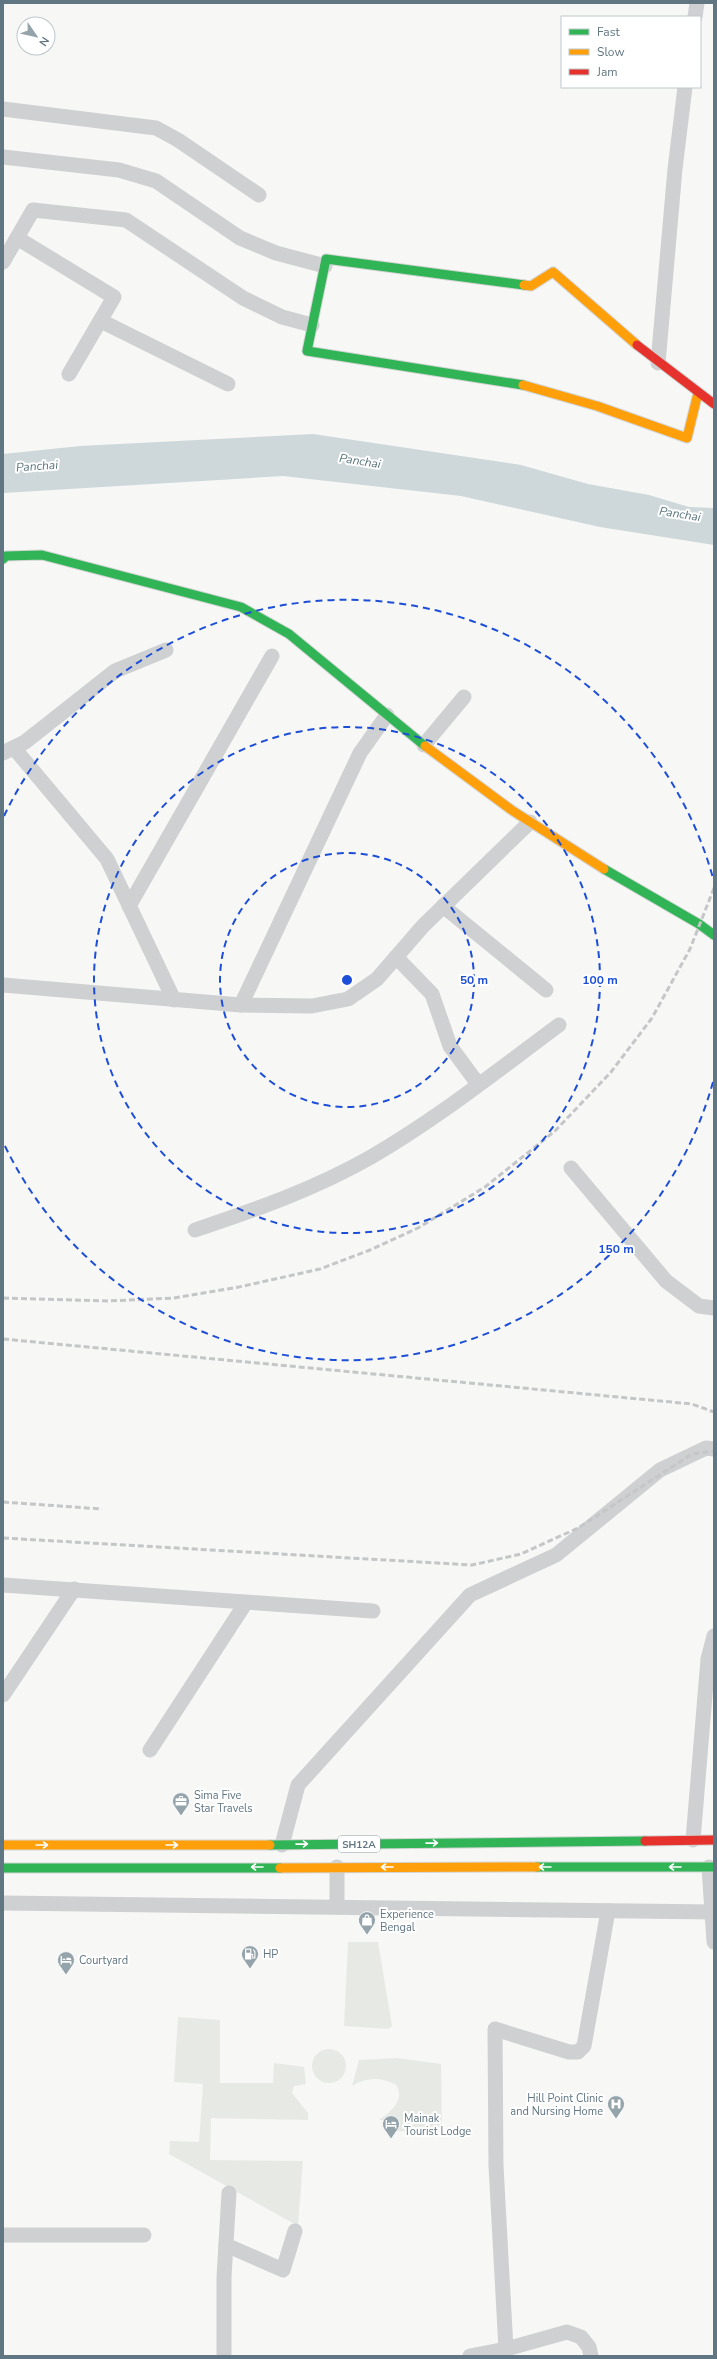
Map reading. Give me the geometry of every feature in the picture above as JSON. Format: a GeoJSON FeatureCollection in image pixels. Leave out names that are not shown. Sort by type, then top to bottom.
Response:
{"type":"FeatureCollection","features":[{"type":"Feature","properties":{"kind":"street"},"geometry":{"type":"LineString","coordinates":[[695,16],[697,3]]}},
{"type":"Feature","properties":{"kind":"street"},"geometry":{"type":"LineString","coordinates":[[658,363],[674,169],[685,88]]}},
{"type":"Feature","properties":{"kind":"street"},"geometry":{"type":"LineString","coordinates":[[3,109],[156,128],[178,140],[260,195]]}},
{"type":"Feature","properties":{"kind":"street"},"geometry":{"type":"LineString","coordinates":[[3,157],[119,170],[156,181],[240,238],[276,253],[325,266]]}},
{"type":"Feature","properties":{"kind":"street"},"geometry":{"type":"LineString","coordinates":[[3,262],[33,210],[126,220],[243,298],[282,317],[312,325]]}},
{"type":"Feature","properties":{"kind":"street"},"geometry":{"type":"LineString","coordinates":[[17,238],[114,297],[69,374]]}},
{"type":"Feature","properties":{"kind":"street"},"geometry":{"type":"LineString","coordinates":[[698,393],[687,438],[597,406],[528,386],[306,351],[326,259],[531,286],[553,272],[658,363],[714,404]]}},
{"type":"Feature","properties":{"kind":"street"},"geometry":{"type":"LineString","coordinates":[[101,321],[228,384]]}},
{"type":"Feature","properties":{"kind":"street"},"geometry":{"type":"LineString","coordinates":[[3,558],[6,556],[42,555],[241,607],[290,634],[424,746],[530,822],[699,924],[714,935]]}},
{"type":"Feature","properties":{"kind":"street"},"geometry":{"type":"LineString","coordinates":[[166,650],[114,671],[25,742],[8,750],[107,859],[174,1000]]}},
{"type":"Feature","properties":{"kind":"street"},"geometry":{"type":"LineString","coordinates":[[129,906],[272,656]]}},
{"type":"Feature","properties":{"kind":"street"},"geometry":{"type":"LineString","coordinates":[[424,746],[464,696]]}},
{"type":"Feature","properties":{"kind":"street"},"geometry":{"type":"LineString","coordinates":[[240,1005],[360,753],[387,715]]}},
{"type":"Feature","properties":{"kind":"street"},"geometry":{"type":"LineString","coordinates":[[3,984],[240,1005],[312,1006],[348,999],[377,979],[443,906],[530,822]]}},
{"type":"Feature","properties":{"kind":"street"},"geometry":{"type":"LineString","coordinates":[[443,906],[546,990]]}},
{"type":"Feature","properties":{"kind":"street"},"geometry":{"type":"LineString","coordinates":[[396,957],[432,994],[450,1046],[478,1084]]}},
{"type":"Feature","properties":{"kind":"street"},"geometry":{"type":"LineString","coordinates":[[195,1230],[279,1201],[371,1157],[478,1084],[559,1025]]}},
{"type":"Feature","properties":{"kind":"street"},"geometry":{"type":"LineString","coordinates":[[571,1168],[666,1281],[699,1306],[714,1308]]}},
{"type":"Feature","properties":{"kind":"street"},"geometry":{"type":"LineString","coordinates":[[282,1845],[298,1784],[470,1595],[556,1554],[660,1470],[706,1448],[714,1449]]}},
{"type":"Feature","properties":{"kind":"street"},"geometry":{"type":"LineString","coordinates":[[3,1585],[74,1589],[245,1604],[373,1611]]}},
{"type":"Feature","properties":{"kind":"street"},"geometry":{"type":"LineString","coordinates":[[3,1695],[74,1589]]}},
{"type":"Feature","properties":{"kind":"street"},"geometry":{"type":"LineString","coordinates":[[150,1750],[245,1604]]}},
{"type":"Feature","properties":{"kind":"street"},"geometry":{"type":"LineString","coordinates":[[693,1840],[708,1659],[714,1636]]}},
{"type":"Feature","properties":{"kind":"street","name":"SH12A"},"geometry":{"type":"LineString","coordinates":[[3,1868],[714,1840]]}},
{"type":"Feature","properties":{"kind":"street","name":"SH12A"},"geometry":{"type":"LineString","coordinates":[[3,1845],[282,1845],[337,1856],[712,1867]]}},
{"type":"Feature","properties":{"kind":"street"},"geometry":{"type":"LineString","coordinates":[[337,1856],[337,1907]]}},
{"type":"Feature","properties":{"kind":"street"},"geometry":{"type":"LineString","coordinates":[[712,1867],[714,1942]]}},
{"type":"Feature","properties":{"kind":"street"},"geometry":{"type":"LineString","coordinates":[[3,1903],[713,1912]]}},
{"type":"Feature","properties":{"kind":"street"},"geometry":{"type":"LineString","coordinates":[[506,2349],[496,2166],[495,2029],[569,2052],[581,2049],[584,2046],[608,1911]]}},
{"type":"Feature","properties":{"kind":"street"},"geometry":{"type":"LineString","coordinates":[[224,2356],[226,2245],[229,2193]]}},
{"type":"Feature","properties":{"kind":"street"},"geometry":{"type":"LineString","coordinates":[[226,2245],[283,2270],[295,2231]]}},
{"type":"Feature","properties":{"kind":"street"},"geometry":{"type":"LineString","coordinates":[[3,2235],[144,2235]]}},
{"type":"Feature","properties":{"kind":"street"},"geometry":{"type":"LineString","coordinates":[[470,2356],[506,2349],[567,2332],[581,2337],[589,2347],[592,2356]]}},
{"type":"Feature","properties":{"kind":"shaded area"},"geometry":{"type":"Polygon","coordinates":[[[348,1942],[378,1942],[392,2026],[388,2029],[344,2026],[348,1942]]]}},
{"type":"Feature","properties":{"kind":"shaded area"},"geometry":{"type":"Polygon","coordinates":[[[178,2017],[220,2020],[220,2083],[273,2083],[274,2063],[304,2067],[306,2084],[294,2086],[292,2093],[308,2113],[308,2120],[211,2118],[210,2160],[303,2161],[298,2226],[169,2154],[170,2141],[199,2142],[203,2084],[174,2082],[178,2017]]]}},
{"type":"Feature","properties":{"kind":"shaded area"},"geometry":{"type":"Polygon","coordinates":[[[332,2049],[339,2051],[344,2056],[346,2066],[344,2076],[339,2081],[326,2083],[319,2081],[314,2076],[312,2063],[314,2056],[319,2051],[332,2049]]]}},
{"type":"Feature","properties":{"kind":"shaded area"},"geometry":{"type":"Polygon","coordinates":[[[397,2058],[441,2064],[442,2132],[389,2131],[388,2120],[379,2120],[392,2110],[398,2100],[399,2090],[396,2085],[379,2079],[374,2079],[363,2081],[352,2086],[359,2060],[397,2058]]]}},
{"type":"Feature","properties":{"kind":"water","name":"Panchai"},"geometry":{"type":"Polygon","coordinates":[[[313,434],[521,465],[588,484],[649,495],[689,507],[714,508],[714,545],[600,527],[461,496],[283,476],[3,493],[3,454],[80,446],[313,434]]]}},
{"type":"Feature","properties":{"kind":"railway"},"geometry":{"type":"LineString","coordinates":[[3,1298],[108,1301],[174,1298],[239,1287],[320,1269],[370,1250],[418,1228],[485,1187],[555,1131],[611,1072],[652,1018],[690,949],[714,888]]}},
{"type":"Feature","properties":{"kind":"railway"},"geometry":{"type":"LineString","coordinates":[[3,1339],[692,1404],[714,1412]]}},
{"type":"Feature","properties":{"kind":"railway"},"geometry":{"type":"LineString","coordinates":[[3,1538],[472,1565],[521,1554],[578,1528],[692,1454],[714,1451]]}},
{"type":"Feature","properties":{"kind":"railway"},"geometry":{"type":"LineString","coordinates":[[3,1502],[102,1509]]}},
{"type":"Feature","properties":{"kind":"traffic: fast"},"geometry":{"type":"LineString","coordinates":[[523,385],[307,351],[326,259],[524,285]]}},
{"type":"Feature","properties":{"kind":"traffic: fast"},"geometry":{"type":"LineString","coordinates":[[3,559],[6,556],[42,555],[241,607],[289,634],[425,746]]}},
{"type":"Feature","properties":{"kind":"traffic: fast"},"geometry":{"type":"LineString","coordinates":[[604,869],[699,924],[714,935]]}},
{"type":"Feature","properties":{"kind":"traffic: fast"},"geometry":{"type":"LineString","coordinates":[[270,1845],[645,1841]]}},
{"type":"Feature","properties":{"kind":"traffic: fast"},"geometry":{"type":"LineString","coordinates":[[537,1867],[714,1867]]}},
{"type":"Feature","properties":{"kind":"traffic: fast"},"geometry":{"type":"LineString","coordinates":[[3,1868],[280,1868]]}},
{"type":"Feature","properties":{"kind":"traffic: slow"},"geometry":{"type":"LineString","coordinates":[[524,285],[531,286],[553,272],[637,345]]}},
{"type":"Feature","properties":{"kind":"traffic: slow"},"geometry":{"type":"LineString","coordinates":[[523,385],[597,406],[687,438],[698,393]]}},
{"type":"Feature","properties":{"kind":"traffic: slow"},"geometry":{"type":"LineString","coordinates":[[425,746],[513,811],[604,869]]}},
{"type":"Feature","properties":{"kind":"traffic: slow"},"geometry":{"type":"LineString","coordinates":[[3,1845],[270,1845]]}},
{"type":"Feature","properties":{"kind":"traffic: slow"},"geometry":{"type":"LineString","coordinates":[[280,1868],[537,1867]]}},
{"type":"Feature","properties":{"kind":"traffic: jam"},"geometry":{"type":"LineString","coordinates":[[637,345],[714,404]]}},
{"type":"Feature","properties":{"kind":"traffic: jam"},"geometry":{"type":"LineString","coordinates":[[645,1841],[714,1840]]}},
{"type":"Feature","properties":{"kind":"place","name":"Sima Five Star Travels"},"geometry":{"type":"Point","coordinates":[181,1816]}},
{"type":"Feature","properties":{"kind":"place","name":"Experience Bengal"},"geometry":{"type":"Point","coordinates":[367,1935]}},
{"type":"Feature","properties":{"kind":"place","name":"HP"},"geometry":{"type":"Point","coordinates":[250,1969]}},
{"type":"Feature","properties":{"kind":"place","name":"Courtyard"},"geometry":{"type":"Point","coordinates":[66,1975]}},
{"type":"Feature","properties":{"kind":"place","name":"Hill Point Clinic and Nursing Home"},"geometry":{"type":"Point","coordinates":[616,2119]}},
{"type":"Feature","properties":{"kind":"place","name":"Mainak Tourist Lodge"},"geometry":{"type":"Point","coordinates":[391,2139]}}]}
